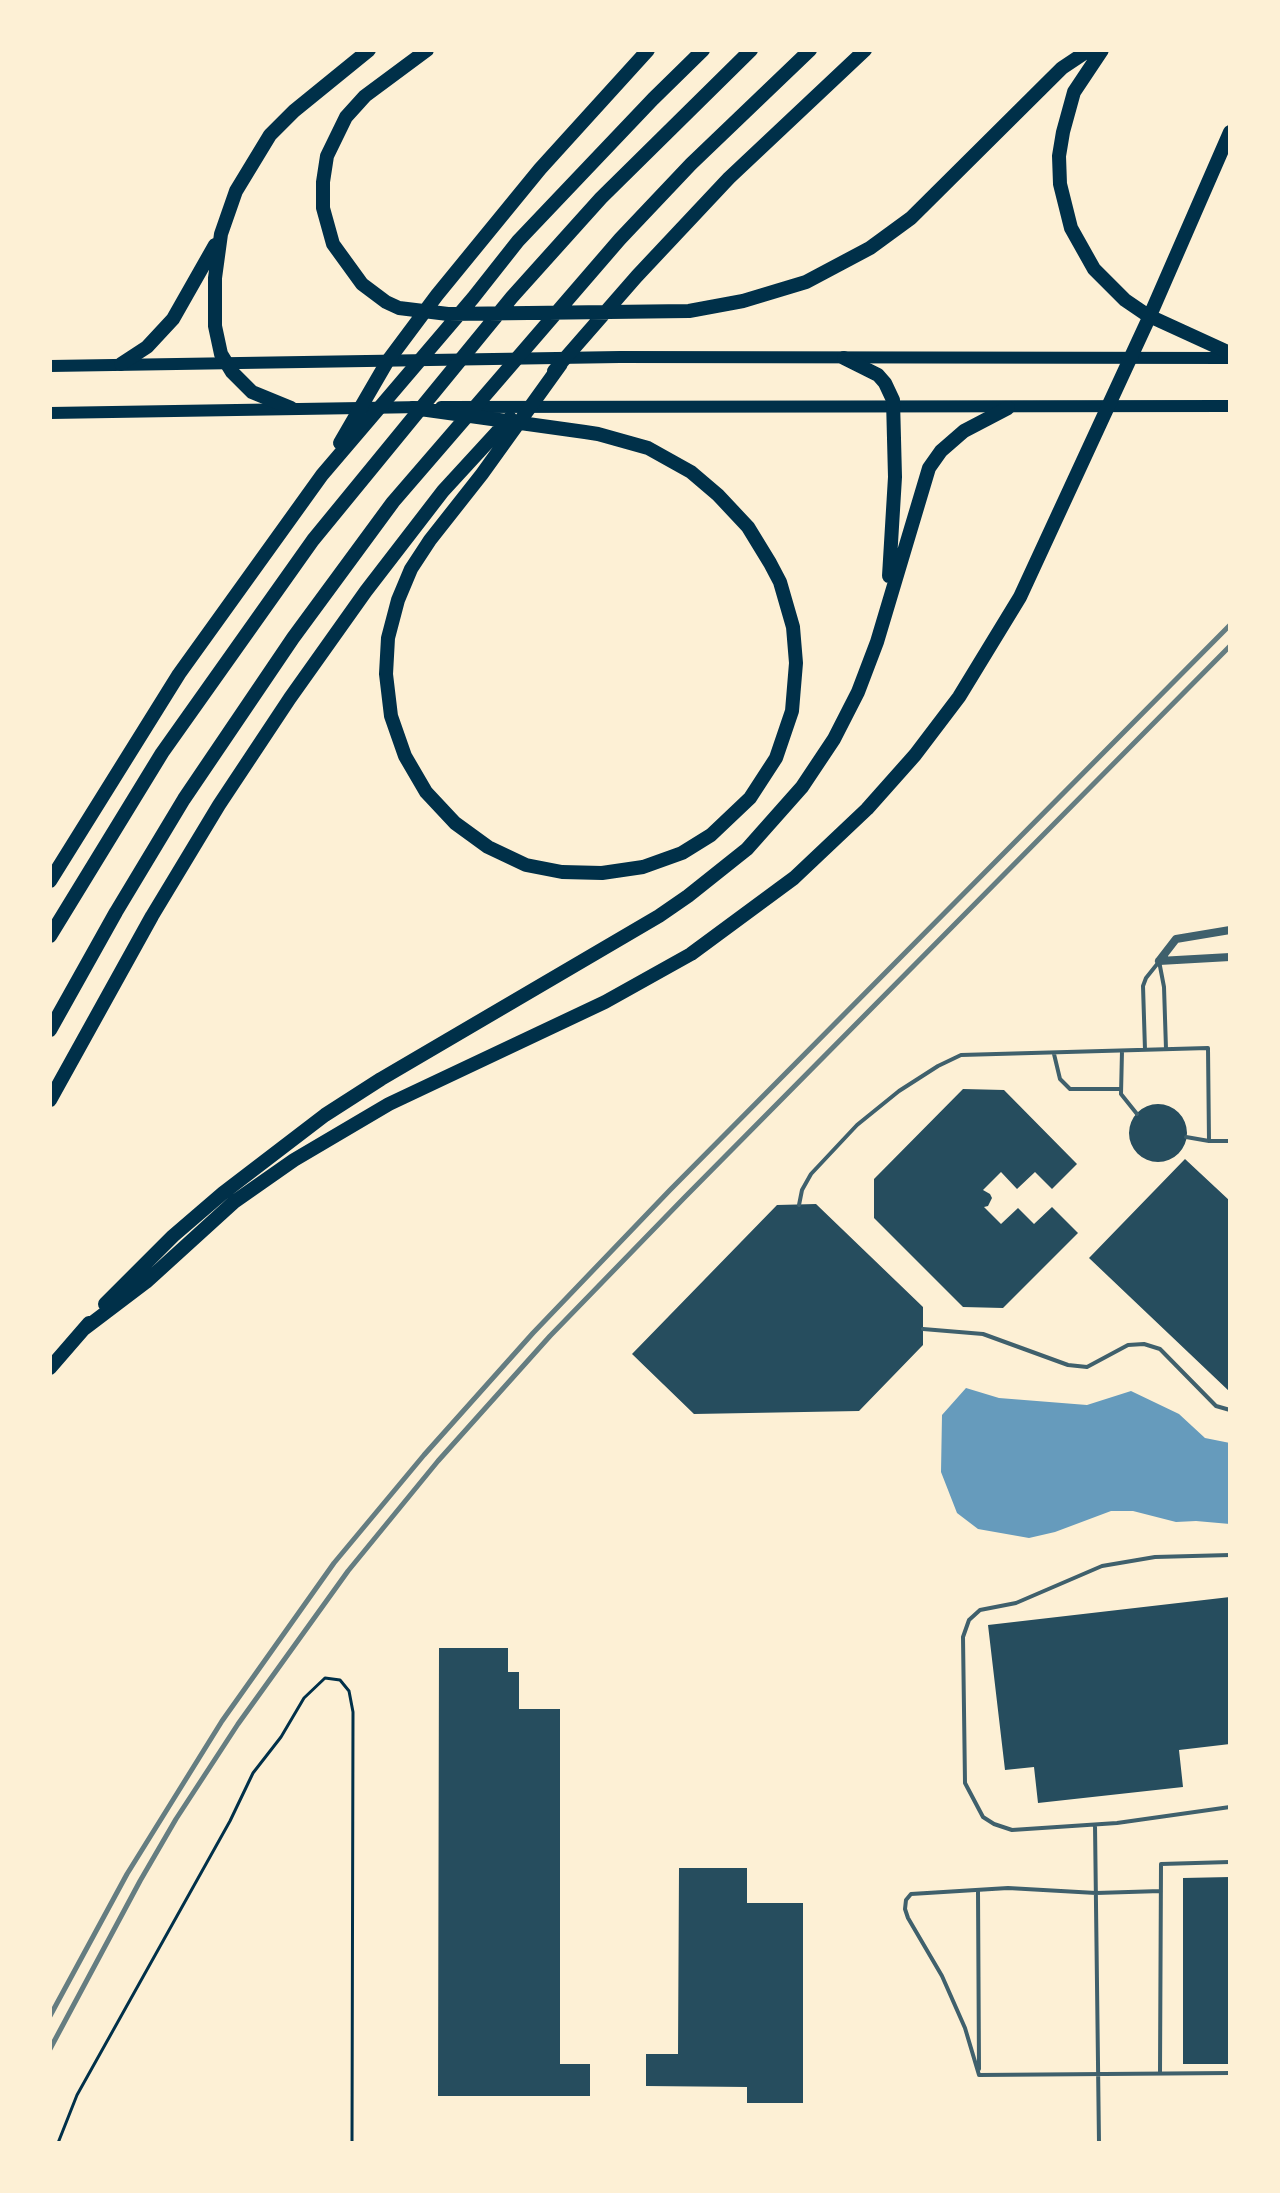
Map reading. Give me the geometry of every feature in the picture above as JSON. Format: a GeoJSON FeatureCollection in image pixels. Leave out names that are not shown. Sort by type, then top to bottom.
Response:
{"type":"FeatureCollection","features":[{"type":"Feature","properties":{"kind":"highway"},"geometry":{"type":"LineString","coordinates":[[121,364],[147,347],[173,319],[221,234],[236,191],[270,135],[294,111],[369,50]]}},
{"type":"Feature","properties":{"kind":"highway"},"geometry":{"type":"LineString","coordinates":[[427,50],[365,96],[346,117],[327,156],[323,208],[333,244],[362,284],[399,308],[448,314],[689,311],[743,301],[806,282],[870,248],[911,218],[1062,68],[1089,50]]}},
{"type":"Feature","properties":{"kind":"highway"},"geometry":{"type":"LineString","coordinates":[[322,475],[387,362],[437,295],[540,169],[648,50]]}},
{"type":"Feature","properties":{"kind":"highway"},"geometry":{"type":"LineString","coordinates":[[50,881],[179,674],[322,475],[545,211],[703,50]]}},
{"type":"Feature","properties":{"kind":"highway"},"geometry":{"type":"LineString","coordinates":[[50,936],[126,808],[199,698],[313,540],[512,297],[601,198],[751,50]]}},
{"type":"Feature","properties":{"kind":"highway"},"geometry":{"type":"LineString","coordinates":[[50,1030],[123,900],[198,777],[316,605],[416,474],[570,296],[691,164],[810,50]]}},
{"type":"Feature","properties":{"kind":"highway"},"geometry":{"type":"LineString","coordinates":[[50,1100],[119,973],[226,795],[325,647],[459,472],[729,178],[865,50]]}},
{"type":"Feature","properties":{"kind":"highway"},"geometry":{"type":"LineString","coordinates":[[1102,50],[1074,92],[1063,132],[1059,156],[1060,184],[1071,228],[1094,269],[1125,300],[1147,315],[1230,356]]}},
{"type":"Feature","properties":{"kind":"highway"},"geometry":{"type":"LineString","coordinates":[[84,1329],[146,1282],[234,1202],[294,1160],[389,1104],[574,1018],[653,976],[728,929],[805,869],[891,783],[959,697],[1020,597],[1230,132]]}},
{"type":"Feature","properties":{"kind":"highway"},"geometry":{"type":"LineString","coordinates":[[221,234],[215,278],[215,326],[224,362],[252,392],[291,408]]}},
{"type":"Feature","properties":{"kind":"highway"},"geometry":{"type":"LineString","coordinates":[[844,358],[878,375],[890,392],[894,407],[894,504],[888,600]]}},
{"type":"Feature","properties":{"kind":"highway"},"geometry":{"type":"LineString","coordinates":[[413,408],[598,434],[639,445],[674,462],[705,484],[732,509],[761,546],[780,582],[793,627],[796,680],[792,711],[776,758],[760,786],[726,823],[696,846],[663,861],[622,871],[582,874],[544,870],[507,857],[470,834],[439,808],[416,776],[396,736],[387,695],[387,656],[392,620],[404,583],[418,555],[482,474],[561,364]]}},
{"type":"Feature","properties":{"kind":"highway"},"geometry":{"type":"LineString","coordinates":[[50,1368],[129,1279],[173,1236],[294,1137],[381,1079],[659,916],[747,849],[802,787],[834,739],[863,681],[929,468],[941,451],[964,431],[1008,408]]}},
{"type":"Feature","properties":{"kind":"main road"},"geometry":{"type":"LineString","coordinates":[[50,366],[620,357],[1230,356]]}},
{"type":"Feature","properties":{"kind":"main road"},"geometry":{"type":"LineString","coordinates":[[50,413],[291,408],[1230,406]]}},
{"type":"Feature","properties":{"kind":"street"},"geometry":{"type":"LineString","coordinates":[[1159,961],[1176,939],[1230,930]]}},
{"type":"Feature","properties":{"kind":"street"},"geometry":{"type":"LineString","coordinates":[[1159,961],[1230,957]]}},
{"type":"Feature","properties":{"kind":"lane"},"geometry":{"type":"LineString","coordinates":[[1159,961],[1164,987],[1166,1049]]}},
{"type":"Feature","properties":{"kind":"lane"},"geometry":{"type":"LineString","coordinates":[[1145,1050],[1143,986],[1159,961]]}},
{"type":"Feature","properties":{"kind":"lane"},"geometry":{"type":"LineString","coordinates":[[799,1205],[802,1190],[811,1174],[857,1125],[899,1091],[961,1055],[1208,1048],[1209,1141]]}},
{"type":"Feature","properties":{"kind":"lane"},"geometry":{"type":"LineString","coordinates":[[1122,1051],[1121,1094],[1137,1114]]}},
{"type":"Feature","properties":{"kind":"lane"},"geometry":{"type":"LineString","coordinates":[[1054,1054],[1060,1079],[1070,1089],[1121,1089]]}},
{"type":"Feature","properties":{"kind":"lane"},"geometry":{"type":"LineString","coordinates":[[1186,1137],[1230,1141]]}},
{"type":"Feature","properties":{"kind":"lane"},"geometry":{"type":"LineString","coordinates":[[923,1329],[983,1334],[1068,1365],[1087,1367],[1128,1345],[1144,1344],[1160,1349],[1216,1406],[1230,1410]]}},
{"type":"Feature","properties":{"kind":"lane"},"geometry":{"type":"LineString","coordinates":[[1230,1555],[1155,1557],[1102,1566],[1016,1603],[980,1610],[969,1620],[963,1637],[965,1783],[983,1817],[1012,1830],[1095,1825],[1230,1807]]}},
{"type":"Feature","properties":{"kind":"lane"},"geometry":{"type":"LineString","coordinates":[[1095,1825],[1099,2143]]}},
{"type":"Feature","properties":{"kind":"lane"},"geometry":{"type":"LineString","coordinates":[[1160,2072],[1161,1864],[1230,1862]]}},
{"type":"Feature","properties":{"kind":"lane"},"geometry":{"type":"LineString","coordinates":[[979,2075],[965,2028],[942,1976],[905,1909],[906,1900],[911,1894],[1008,1888],[1096,1893],[1161,1891]]}},
{"type":"Feature","properties":{"kind":"lane"},"geometry":{"type":"LineString","coordinates":[[978,1890],[979,2075]]}},
{"type":"Feature","properties":{"kind":"lane"},"geometry":{"type":"LineString","coordinates":[[979,2075],[1230,2073]]}},
{"type":"Feature","properties":{"kind":"path"},"geometry":{"type":"LineString","coordinates":[[58,2143],[77,2095],[230,1821],[253,1773],[281,1737],[304,1698],[325,1678],[340,1680],[349,1691],[353,1712],[352,2143]]}},
{"type":"Feature","properties":{"kind":"water"},"geometry":{"type":"Polygon","coordinates":[[[966,1388],[999,1398],[1087,1405],[1131,1391],[1179,1414],[1205,1438],[1230,1443],[1230,1524],[1176,1522],[1133,1511],[1111,1511],[1055,1532],[1029,1538],[978,1529],[957,1513],[941,1472],[942,1415],[966,1388]]]}},
{"type":"Feature","properties":{"kind":"building"},"geometry":{"type":"Polygon","coordinates":[[[963,1089],[1004,1090],[1077,1164],[1052,1189],[1035,1172],[1017,1189],[1001,1172],[983,1190],[992,1198],[984,1207],[1001,1224],[1018,1208],[1034,1224],[1052,1207],[1078,1233],[1003,1308],[963,1307],[874,1218],[874,1179],[963,1089]]]}},
{"type":"Feature","properties":{"kind":"building"},"geometry":{"type":"Polygon","coordinates":[[[1158,1104],[1169,1106],[1178,1113],[1185,1122],[1185,1144],[1178,1153],[1169,1160],[1158,1162],[1147,1160],[1138,1153],[1131,1144],[1129,1133],[1131,1122],[1138,1113],[1147,1106],[1158,1104]]]}},
{"type":"Feature","properties":{"kind":"building"},"geometry":{"type":"Polygon","coordinates":[[[1185,1159],[1230,1201],[1230,1392],[1089,1258],[1185,1159]]]}},
{"type":"Feature","properties":{"kind":"building"},"geometry":{"type":"Polygon","coordinates":[[[816,1204],[923,1307],[923,1345],[859,1411],[694,1414],[632,1354],[777,1205],[816,1204]]]}},
{"type":"Feature","properties":{"kind":"building"},"geometry":{"type":"Polygon","coordinates":[[[1230,1597],[1230,1744],[1179,1750],[1183,1787],[1038,1803],[1034,1767],[1005,1770],[988,1625],[1230,1597]]]}},
{"type":"Feature","properties":{"kind":"building"},"geometry":{"type":"Polygon","coordinates":[[[439,1648],[508,1648],[508,1672],[519,1672],[519,1709],[560,1709],[560,2064],[590,2064],[590,2096],[438,2096],[439,1648]]]}},
{"type":"Feature","properties":{"kind":"building"},"geometry":{"type":"Polygon","coordinates":[[[679,1868],[747,1868],[747,1903],[803,1903],[803,2103],[747,2103],[747,2087],[646,2086],[646,2054],[678,2054],[679,1868]]]}},
{"type":"Feature","properties":{"kind":"building"},"geometry":{"type":"Polygon","coordinates":[[[1230,1877],[1230,2064],[1183,2064],[1183,1878],[1230,1877]]]}},
{"type":"Feature","properties":{"kind":"railway"},"geometry":{"type":"LineString","coordinates":[[50,2016],[127,1874],[222,1721],[334,1563],[424,1455],[533,1333],[670,1190],[1230,625]]}},
{"type":"Feature","properties":{"kind":"railway"},"geometry":{"type":"LineString","coordinates":[[50,2049],[140,1881],[238,1724],[348,1571],[438,1461],[550,1336],[684,1198],[1230,646]]}}]}
